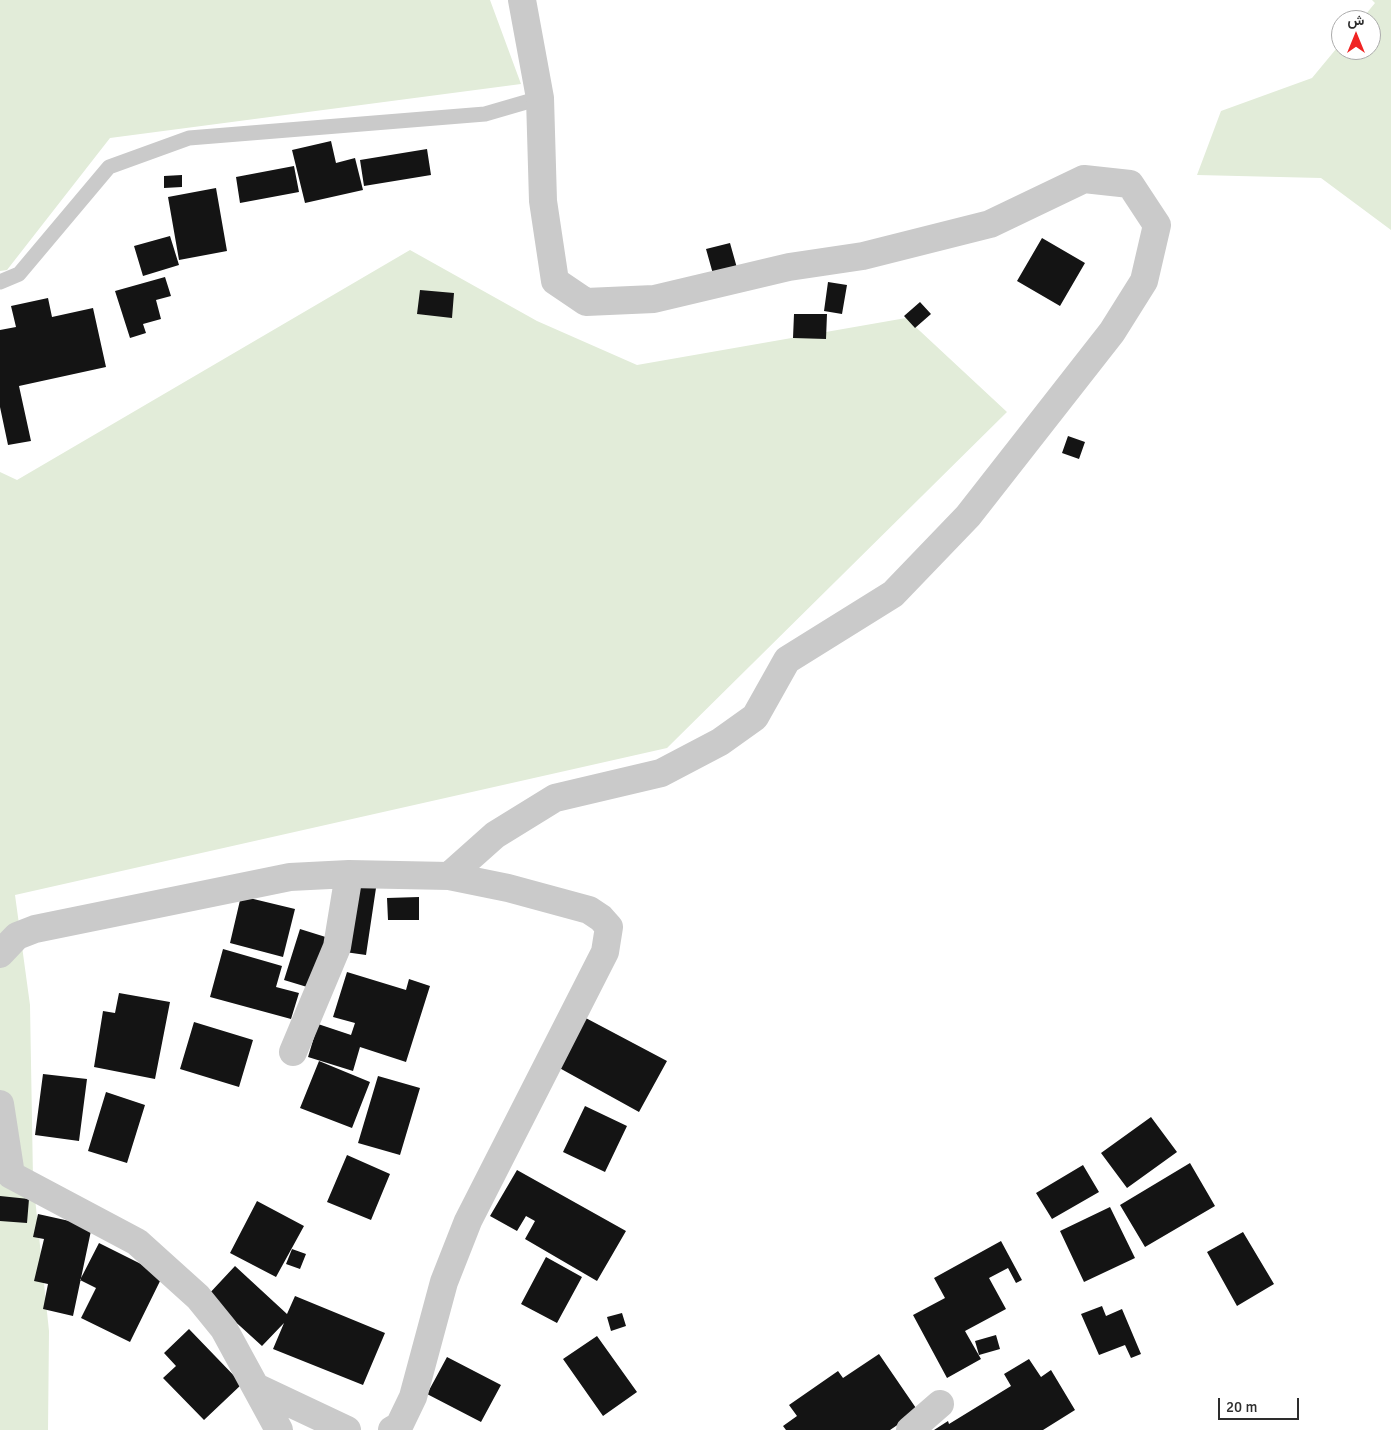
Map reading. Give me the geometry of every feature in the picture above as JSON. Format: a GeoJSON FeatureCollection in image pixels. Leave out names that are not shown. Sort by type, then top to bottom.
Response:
{"type":"FeatureCollection","features":[{"type":"Feature","properties":{"kind":"street"},"geometry":{"type":"LineString","coordinates":[[448,876],[495,835],[556,798],[661,773],[720,742],[755,717],[787,660],[893,594],[968,516],[1112,332],[1144,281],[1157,226],[1130,184],[1084,179],[990,224],[922,242],[863,256],[789,268],[654,299],[586,302],[556,282],[543,201],[540,98],[522,0]]}},
{"type":"Feature","properties":{"kind":"street"},"geometry":{"type":"LineString","coordinates":[[293,1052],[337,947],[349,874]]}},
{"type":"Feature","properties":{"kind":"street"},"geometry":{"type":"LineString","coordinates":[[0,954],[17,936],[35,929],[290,877],[349,874],[448,876],[508,888],[589,910],[608,927],[608,940],[605,952],[468,1221],[444,1282],[413,1398],[399,1426],[392,1430]]}},
{"type":"Feature","properties":{"kind":"street"},"geometry":{"type":"LineString","coordinates":[[0,1104],[11,1175],[137,1242],[198,1297],[219,1323],[258,1388],[280,1430]]}},
{"type":"Feature","properties":{"kind":"street"},"geometry":{"type":"LineString","coordinates":[[258,1388],[347,1430]]}},
{"type":"Feature","properties":{"kind":"street"},"geometry":{"type":"LineString","coordinates":[[910,1430],[940,1404]]}},
{"type":"Feature","properties":{"kind":"lane"},"geometry":{"type":"LineString","coordinates":[[0,282],[19,274],[109,167],[189,138],[485,114],[540,98]]}},
{"type":"Feature","properties":{"kind":"green space"},"geometry":{"type":"Polygon","coordinates":[[[0,0],[490,0],[521,84],[110,138],[7,270],[0,271],[0,0]]]}},
{"type":"Feature","properties":{"kind":"green space"},"geometry":{"type":"Polygon","coordinates":[[[1372,0],[1391,0],[1391,230],[1321,178],[1197,175],[1221,111],[1312,78],[1331,55],[1331,60],[1381,60],[1381,10],[1369,10],[1375,3],[1372,0]]]}},
{"type":"Feature","properties":{"kind":"green space"},"geometry":{"type":"Polygon","coordinates":[[[410,250],[537,321],[637,365],[906,318],[1007,412],[667,748],[15,895],[30,1005],[33,1179],[49,1331],[48,1430],[0,1430],[0,472],[17,480],[410,250]]]}},
{"type":"Feature","properties":{"kind":"building"},"geometry":{"type":"Polygon","coordinates":[[[331,141],[336,163],[355,158],[363,190],[305,203],[292,150],[331,141]]]}},
{"type":"Feature","properties":{"kind":"building"},"geometry":{"type":"Polygon","coordinates":[[[427,149],[431,175],[364,186],[360,160],[427,149]]]}},
{"type":"Feature","properties":{"kind":"building"},"geometry":{"type":"Polygon","coordinates":[[[294,166],[299,192],[240,203],[236,177],[294,166]]]}},
{"type":"Feature","properties":{"kind":"building"},"geometry":{"type":"Polygon","coordinates":[[[182,175],[182,187],[164,188],[164,176],[182,175]]]}},
{"type":"Feature","properties":{"kind":"building"},"geometry":{"type":"Polygon","coordinates":[[[216,188],[227,251],[179,260],[168,197],[216,188]]]}},
{"type":"Feature","properties":{"kind":"building"},"geometry":{"type":"Polygon","coordinates":[[[170,236],[179,265],[143,276],[134,246],[170,236]]]}},
{"type":"Feature","properties":{"kind":"building"},"geometry":{"type":"Polygon","coordinates":[[[1042,238],[1085,263],[1060,306],[1017,281],[1042,238]]]}},
{"type":"Feature","properties":{"kind":"building"},"geometry":{"type":"Polygon","coordinates":[[[730,243],[737,268],[713,274],[706,249],[730,243]]]}},
{"type":"Feature","properties":{"kind":"building"},"geometry":{"type":"Polygon","coordinates":[[[165,277],[171,296],[156,300],[161,319],[143,324],[146,333],[130,338],[115,291],[165,277]]]}},
{"type":"Feature","properties":{"kind":"building"},"geometry":{"type":"Polygon","coordinates":[[[828,282],[847,285],[842,314],[824,311],[828,282]]]}},
{"type":"Feature","properties":{"kind":"building"},"geometry":{"type":"Polygon","coordinates":[[[420,290],[454,293],[452,318],[417,314],[420,290]]]}},
{"type":"Feature","properties":{"kind":"building"},"geometry":{"type":"Polygon","coordinates":[[[48,298],[52,317],[93,308],[106,367],[19,386],[31,441],[8,445],[0,407],[0,330],[16,327],[11,306],[48,298]]]}},
{"type":"Feature","properties":{"kind":"building"},"geometry":{"type":"Polygon","coordinates":[[[920,302],[931,314],[915,328],[904,316],[920,302]]]}},
{"type":"Feature","properties":{"kind":"building"},"geometry":{"type":"Polygon","coordinates":[[[794,314],[827,314],[826,339],[793,338],[794,314]]]}},
{"type":"Feature","properties":{"kind":"building"},"geometry":{"type":"Polygon","coordinates":[[[1068,436],[1085,442],[1079,459],[1062,453],[1068,436]]]}},
{"type":"Feature","properties":{"kind":"building"},"geometry":{"type":"Polygon","coordinates":[[[355,885],[376,888],[366,955],[345,952],[355,885]]]}},
{"type":"Feature","properties":{"kind":"building"},"geometry":{"type":"Polygon","coordinates":[[[241,896],[295,909],[283,957],[230,943],[241,896]]]}},
{"type":"Feature","properties":{"kind":"building"},"geometry":{"type":"Polygon","coordinates":[[[419,897],[419,920],[388,920],[387,898],[419,897]]]}},
{"type":"Feature","properties":{"kind":"building"},"geometry":{"type":"Polygon","coordinates":[[[300,929],[332,939],[317,990],[284,980],[300,929]]]}},
{"type":"Feature","properties":{"kind":"building"},"geometry":{"type":"Polygon","coordinates":[[[223,949],[282,966],[276,987],[299,993],[291,1019],[210,997],[223,949]]]}},
{"type":"Feature","properties":{"kind":"building"},"geometry":{"type":"Polygon","coordinates":[[[347,972],[406,990],[409,979],[430,986],[406,1062],[360,1047],[353,1071],[308,1057],[318,1024],[351,1035],[355,1023],[333,1017],[347,972]]]}},
{"type":"Feature","properties":{"kind":"building"},"geometry":{"type":"Polygon","coordinates":[[[119,993],[170,1002],[155,1079],[94,1067],[103,1011],[115,1013],[119,993]]]}},
{"type":"Feature","properties":{"kind":"building"},"geometry":{"type":"Polygon","coordinates":[[[582,1016],[667,1061],[639,1112],[554,1065],[582,1016]]]}},
{"type":"Feature","properties":{"kind":"building"},"geometry":{"type":"Polygon","coordinates":[[[194,1022],[253,1040],[239,1087],[180,1069],[194,1022]]]}},
{"type":"Feature","properties":{"kind":"building"},"geometry":{"type":"Polygon","coordinates":[[[319,1061],[370,1082],[352,1128],[300,1108],[319,1061]]]}},
{"type":"Feature","properties":{"kind":"building"},"geometry":{"type":"Polygon","coordinates":[[[43,1074],[87,1079],[79,1141],[35,1135],[43,1074]]]}},
{"type":"Feature","properties":{"kind":"building"},"geometry":{"type":"Polygon","coordinates":[[[378,1076],[420,1088],[400,1155],[358,1143],[378,1076]]]}},
{"type":"Feature","properties":{"kind":"building"},"geometry":{"type":"Polygon","coordinates":[[[106,1092],[145,1105],[127,1163],[88,1151],[106,1092]]]}},
{"type":"Feature","properties":{"kind":"building"},"geometry":{"type":"Polygon","coordinates":[[[585,1106],[627,1126],[605,1172],[563,1152],[585,1106]]]}},
{"type":"Feature","properties":{"kind":"building"},"geometry":{"type":"Polygon","coordinates":[[[1151,1117],[1177,1152],[1127,1188],[1101,1153],[1151,1117]]]}},
{"type":"Feature","properties":{"kind":"building"},"geometry":{"type":"Polygon","coordinates":[[[347,1155],[390,1174],[371,1220],[327,1202],[347,1155]]]}},
{"type":"Feature","properties":{"kind":"building"},"geometry":{"type":"Polygon","coordinates":[[[1190,1163],[1215,1206],[1145,1247],[1120,1205],[1190,1163]]]}},
{"type":"Feature","properties":{"kind":"building"},"geometry":{"type":"Polygon","coordinates":[[[1083,1165],[1099,1192],[1052,1219],[1036,1193],[1083,1165]]]}},
{"type":"Feature","properties":{"kind":"building"},"geometry":{"type":"Polygon","coordinates":[[[517,1170],[626,1231],[597,1281],[525,1239],[535,1221],[526,1216],[517,1231],[490,1216],[517,1170]]]}},
{"type":"Feature","properties":{"kind":"building"},"geometry":{"type":"Polygon","coordinates":[[[0,1196],[29,1199],[27,1223],[0,1221],[0,1196]]]}},
{"type":"Feature","properties":{"kind":"building"},"geometry":{"type":"Polygon","coordinates":[[[257,1201],[304,1226],[276,1277],[230,1253],[257,1201]]]}},
{"type":"Feature","properties":{"kind":"building"},"geometry":{"type":"Polygon","coordinates":[[[1110,1207],[1135,1258],[1084,1282],[1060,1231],[1110,1207]]]}},
{"type":"Feature","properties":{"kind":"building"},"geometry":{"type":"Polygon","coordinates":[[[38,1214],[92,1226],[73,1316],[43,1309],[48,1284],[34,1281],[44,1239],[33,1237],[38,1214]]]}},
{"type":"Feature","properties":{"kind":"building"},"geometry":{"type":"Polygon","coordinates":[[[1243,1232],[1274,1284],[1237,1306],[1207,1252],[1243,1232]]]}},
{"type":"Feature","properties":{"kind":"building"},"geometry":{"type":"Polygon","coordinates":[[[1001,1241],[1022,1280],[1016,1283],[1008,1268],[989,1278],[1006,1309],[965,1331],[981,1359],[947,1378],[913,1315],[945,1298],[934,1278],[1001,1241]]]}},
{"type":"Feature","properties":{"kind":"building"},"geometry":{"type":"Polygon","coordinates":[[[99,1243],[163,1275],[130,1342],[81,1318],[96,1288],[80,1280],[99,1243]]]}},
{"type":"Feature","properties":{"kind":"building"},"geometry":{"type":"Polygon","coordinates":[[[292,1249],[306,1254],[300,1269],[286,1264],[292,1249]]]}},
{"type":"Feature","properties":{"kind":"building"},"geometry":{"type":"Polygon","coordinates":[[[546,1257],[582,1277],[557,1323],[521,1304],[546,1257]]]}},
{"type":"Feature","properties":{"kind":"building"},"geometry":{"type":"Polygon","coordinates":[[[235,1266],[287,1314],[295,1296],[385,1333],[363,1385],[273,1349],[284,1323],[262,1346],[207,1296],[235,1266]]]}},
{"type":"Feature","properties":{"kind":"building"},"geometry":{"type":"Polygon","coordinates":[[[1102,1306],[1106,1316],[1122,1309],[1141,1354],[1131,1358],[1125,1345],[1099,1355],[1081,1314],[1102,1306]]]}},
{"type":"Feature","properties":{"kind":"building"},"geometry":{"type":"Polygon","coordinates":[[[622,1313],[626,1326],[611,1331],[607,1317],[622,1313]]]}},
{"type":"Feature","properties":{"kind":"building"},"geometry":{"type":"Polygon","coordinates":[[[189,1329],[242,1384],[204,1420],[163,1378],[176,1366],[164,1353],[189,1329]]]}},
{"type":"Feature","properties":{"kind":"building"},"geometry":{"type":"Polygon","coordinates":[[[996,1335],[1000,1349],[979,1355],[975,1341],[996,1335]]]}},
{"type":"Feature","properties":{"kind":"building"},"geometry":{"type":"Polygon","coordinates":[[[597,1336],[637,1392],[603,1416],[563,1359],[597,1336]]]}},
{"type":"Feature","properties":{"kind":"building"},"geometry":{"type":"Polygon","coordinates":[[[879,1354],[918,1411],[890,1430],[786,1430],[783,1426],[797,1416],[789,1405],[838,1371],[843,1378],[879,1354]]]}},
{"type":"Feature","properties":{"kind":"building"},"geometry":{"type":"Polygon","coordinates":[[[447,1357],[501,1385],[481,1422],[427,1394],[447,1357]]]}},
{"type":"Feature","properties":{"kind":"building"},"geometry":{"type":"Polygon","coordinates":[[[1029,1359],[1041,1377],[1051,1370],[1075,1410],[1043,1430],[934,1430],[948,1421],[949,1424],[1011,1386],[1004,1374],[1029,1359]]]}}]}
